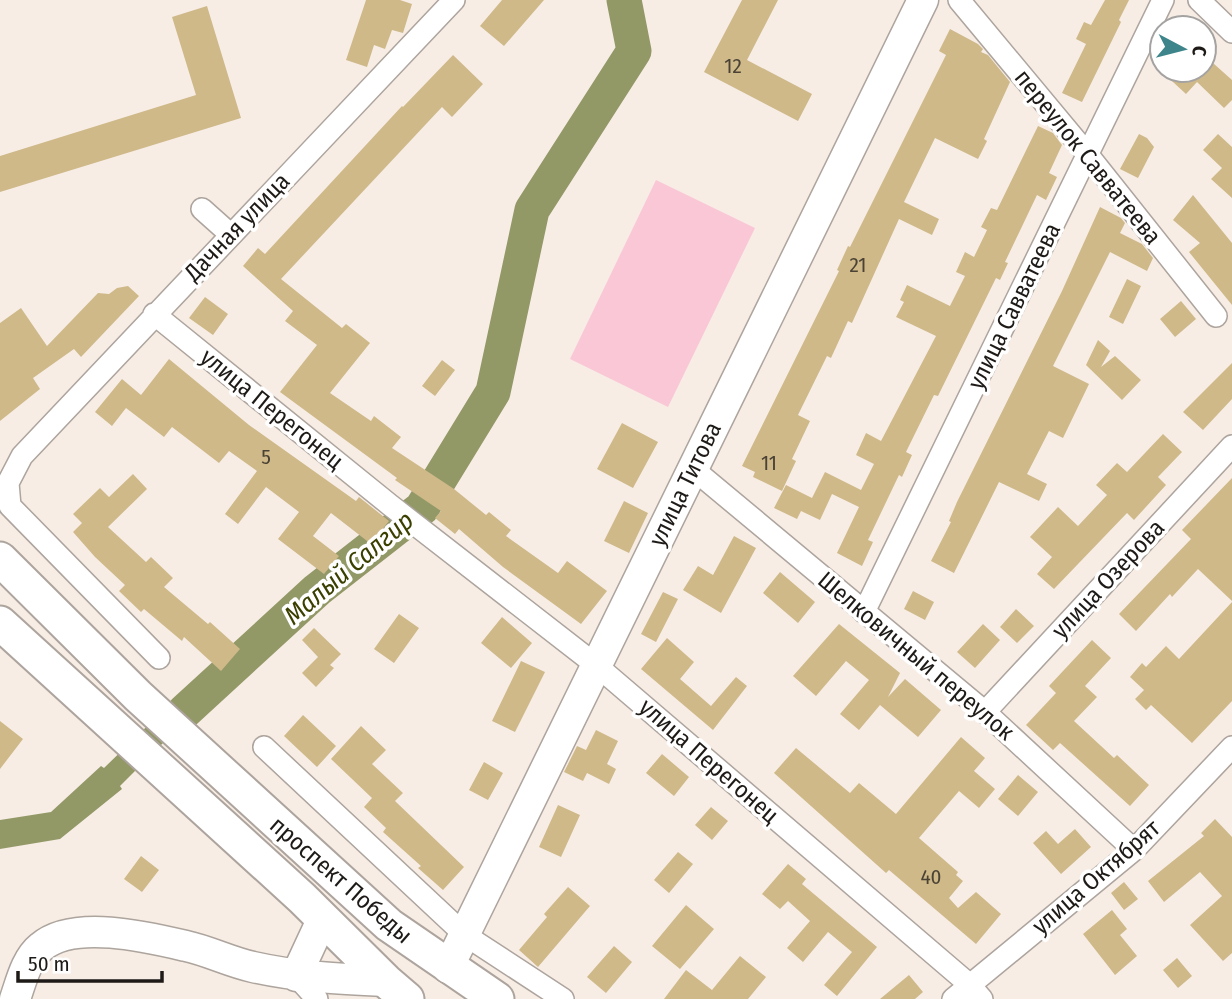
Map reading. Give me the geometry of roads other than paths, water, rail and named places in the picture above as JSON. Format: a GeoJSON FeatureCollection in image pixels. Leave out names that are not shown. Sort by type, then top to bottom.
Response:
{"type":"FeatureCollection","features":[{"type":"Feature","properties":{"kind":"main road","name":"улица Титова"},"geometry":{"type":"LineString","coordinates":[[448,968],[923,0]]}},
{"type":"Feature","properties":{"kind":"main road","name":"проспект Победы"},"geometry":{"type":"LineString","coordinates":[[0,559],[138,696],[389,925],[496,999]]}},
{"type":"Feature","properties":{"kind":"main road","name":"проспект Победы"},"geometry":{"type":"LineString","coordinates":[[0,623],[302,898],[396,990]]}},
{"type":"Feature","properties":{"kind":"main road"},"geometry":{"type":"LineString","coordinates":[[296,976],[322,919]]}},
{"type":"Feature","properties":{"kind":"main road"},"geometry":{"type":"LineString","coordinates":[[15,999],[31,959],[41,946],[79,932],[110,931],[188,946],[238,964],[296,976],[396,990]]}},
{"type":"Feature","properties":{"kind":"street","name":"Дачная улица"},"geometry":{"type":"LineString","coordinates":[[159,658],[10,506],[8,483],[22,456],[454,0]]}},
{"type":"Feature","properties":{"kind":"street","name":"переулок Савватеева"},"geometry":{"type":"LineString","coordinates":[[959,0],[1088,155],[1216,316]]}},
{"type":"Feature","properties":{"kind":"street","name":"улица Савватеева"},"geometry":{"type":"LineString","coordinates":[[864,612],[1163,0]]}},
{"type":"Feature","properties":{"kind":"street"},"geometry":{"type":"LineString","coordinates":[[1199,0],[1232,32]]}},
{"type":"Feature","properties":{"kind":"street"},"geometry":{"type":"LineString","coordinates":[[202,209],[230,234]]}},
{"type":"Feature","properties":{"kind":"street","name":"улица Перегонец"},"geometry":{"type":"LineString","coordinates":[[154,314],[390,505],[596,665],[976,992]]}},
{"type":"Feature","properties":{"kind":"street","name":"улица Озерова"},"geometry":{"type":"LineString","coordinates":[[985,712],[1232,446]]}},
{"type":"Feature","properties":{"kind":"street","name":"Шелковичный переулок"},"geometry":{"type":"LineString","coordinates":[[692,468],[985,712],[1134,850]]}},
{"type":"Feature","properties":{"kind":"street"},"geometry":{"type":"LineString","coordinates":[[264,747],[465,935],[563,999]]}},
{"type":"Feature","properties":{"kind":"street","name":"улица Октябрят"},"geometry":{"type":"LineString","coordinates":[[953,999],[976,992],[1134,850],[1232,747]]}},
{"type":"Feature","properties":{"kind":"street"},"geometry":{"type":"LineString","coordinates":[[296,976],[317,999]]}},
{"type":"Feature","properties":{"kind":"waterway","name":"Малый Салгир"},"geometry":{"type":"LineString","coordinates":[[184,712],[317,590],[422,508],[493,392],[532,210],[634,51],[624,0]]}}]}
